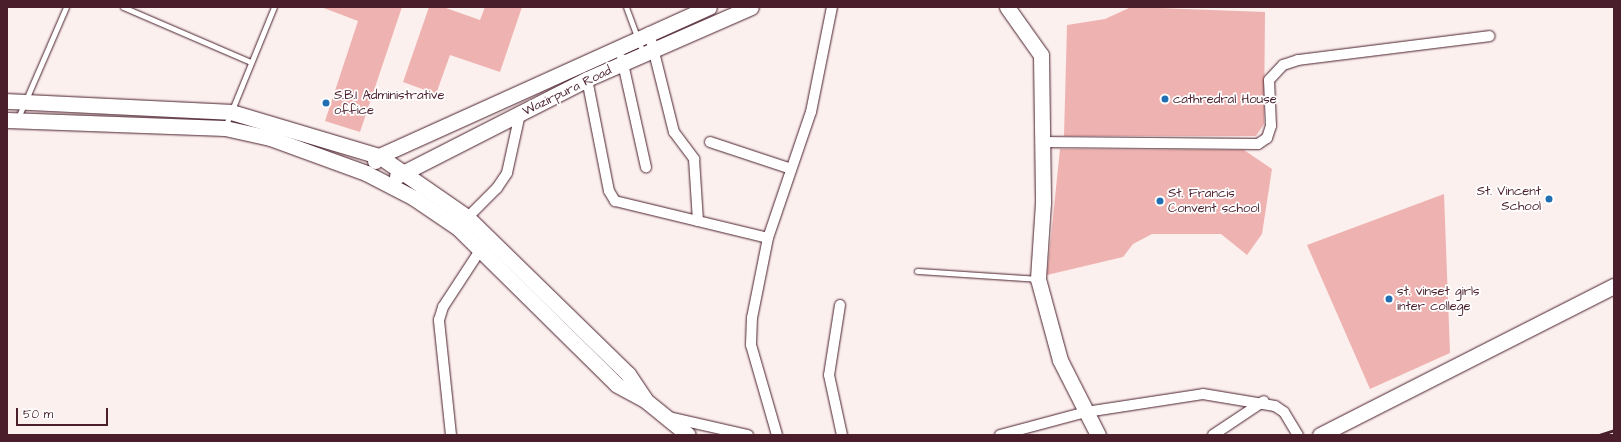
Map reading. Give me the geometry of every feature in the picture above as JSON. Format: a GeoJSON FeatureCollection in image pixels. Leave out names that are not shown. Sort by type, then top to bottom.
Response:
{"type":"FeatureCollection","features":[{"type":"Feature","properties":{"kind":"main road","name":"Wazirpura Road"},"geometry":{"type":"LineString","coordinates":[[366,172],[379,156],[644,35],[709,7]]}},
{"type":"Feature","properties":{"kind":"main road","name":"Wazirpura Road"},"geometry":{"type":"LineString","coordinates":[[389,185],[402,171],[520,114],[587,79],[751,7]]}},
{"type":"Feature","properties":{"kind":"main road"},"geometry":{"type":"LineString","coordinates":[[1007,7],[1041,55],[1043,203],[1038,279],[1060,360],[1098,435]]}},
{"type":"Feature","properties":{"kind":"main road"},"geometry":{"type":"LineString","coordinates":[[7,100],[231,112],[379,156],[402,171],[462,222],[628,374],[645,400]]}},
{"type":"Feature","properties":{"kind":"main road"},"geometry":{"type":"LineString","coordinates":[[12,120],[225,128],[270,138],[366,172],[462,222],[481,249],[606,375],[645,400],[662,416],[688,435]]}},
{"type":"Feature","properties":{"kind":"main road"},"geometry":{"type":"LineString","coordinates":[[1320,435],[1614,286]]}},
{"type":"Feature","properties":{"kind":"street"},"geometry":{"type":"LineString","coordinates":[[777,435],[751,345],[752,318],[768,238],[821,73],[832,7]]}},
{"type":"Feature","properties":{"kind":"street"},"geometry":{"type":"LineString","coordinates":[[644,35],[674,132],[694,159],[698,221]]}},
{"type":"Feature","properties":{"kind":"street"},"geometry":{"type":"LineString","coordinates":[[1042,142],[1258,144],[1267,138],[1271,126],[1269,80],[1283,65],[1298,60],[1490,36]]}},
{"type":"Feature","properties":{"kind":"street"},"geometry":{"type":"LineString","coordinates":[[619,47],[646,167]]}},
{"type":"Feature","properties":{"kind":"street"},"geometry":{"type":"LineString","coordinates":[[587,79],[610,195],[627,206],[768,238]]}},
{"type":"Feature","properties":{"kind":"street"},"geometry":{"type":"LineString","coordinates":[[462,222],[497,188],[507,172],[520,114]]}},
{"type":"Feature","properties":{"kind":"street"},"geometry":{"type":"LineString","coordinates":[[710,142],[791,169]]}},
{"type":"Feature","properties":{"kind":"street"},"geometry":{"type":"LineString","coordinates":[[451,435],[439,320],[443,307],[481,249]]}},
{"type":"Feature","properties":{"kind":"street"},"geometry":{"type":"LineString","coordinates":[[840,305],[828,375],[842,435]]}},
{"type":"Feature","properties":{"kind":"street"},"geometry":{"type":"LineString","coordinates":[[1000,435],[1086,412],[1187,395],[1264,401],[1284,412],[1298,435]]}},
{"type":"Feature","properties":{"kind":"street"},"geometry":{"type":"LineString","coordinates":[[1213,435],[1264,401]]}},
{"type":"Feature","properties":{"kind":"street"},"geometry":{"type":"LineString","coordinates":[[662,416],[748,435]]}},
{"type":"Feature","properties":{"kind":"lane"},"geometry":{"type":"LineString","coordinates":[[12,120],[26,100],[66,7]]}},
{"type":"Feature","properties":{"kind":"lane"},"geometry":{"type":"LineString","coordinates":[[123,7],[251,62]]}},
{"type":"Feature","properties":{"kind":"lane"},"geometry":{"type":"LineString","coordinates":[[225,128],[274,7]]}},
{"type":"Feature","properties":{"kind":"lane"},"geometry":{"type":"LineString","coordinates":[[626,7],[644,35]]}},
{"type":"Feature","properties":{"kind":"lane"},"geometry":{"type":"LineString","coordinates":[[917,271],[1038,279]]}},
{"type":"Feature","properties":{"kind":"building"},"geometry":{"type":"Polygon","coordinates":[[[321,7],[402,7],[360,132],[325,121],[358,21],[321,7]]]}},
{"type":"Feature","properties":{"kind":"building"},"geometry":{"type":"Polygon","coordinates":[[[429,7],[443,7],[480,20],[485,7],[522,7],[500,72],[450,55],[436,94],[403,82],[429,7]]]}},
{"type":"Feature","properties":{"kind":"building","name":"cathredral House"},"geometry":{"type":"Polygon","coordinates":[[[1131,7],[1265,12],[1264,124],[1256,136],[1064,136],[1067,25],[1105,19],[1131,7]]]}},
{"type":"Feature","properties":{"kind":"building","name":"St. Francis Convent school"},"geometry":{"type":"Polygon","coordinates":[[[1060,149],[1244,150],[1272,169],[1262,234],[1247,255],[1221,234],[1152,234],[1133,244],[1123,257],[1047,275],[1060,149]]]}},
{"type":"Feature","properties":{"kind":"building","name":"st. vinset girls inter college"},"geometry":{"type":"Polygon","coordinates":[[[1444,194],[1450,353],[1370,389],[1307,245],[1444,194]]]}},
{"type":"Feature","properties":{"kind":"railway"},"geometry":{"type":"LineString","coordinates":[[1599,435],[1614,430]]}},
{"type":"Feature","properties":{"kind":"place","name":"cathredral House"},"geometry":{"type":"Point","coordinates":[1165,99]}},
{"type":"Feature","properties":{"kind":"place","name":"S.B.I Administrative office"},"geometry":{"type":"Point","coordinates":[326,103]}},
{"type":"Feature","properties":{"kind":"place","name":"St. Vincent School"},"geometry":{"type":"Point","coordinates":[1549,199]}},
{"type":"Feature","properties":{"kind":"place","name":"St. Francis Convent school"},"geometry":{"type":"Point","coordinates":[1160,201]}},
{"type":"Feature","properties":{"kind":"place","name":"st. vinset girls inter college"},"geometry":{"type":"Point","coordinates":[1389,299]}}]}
